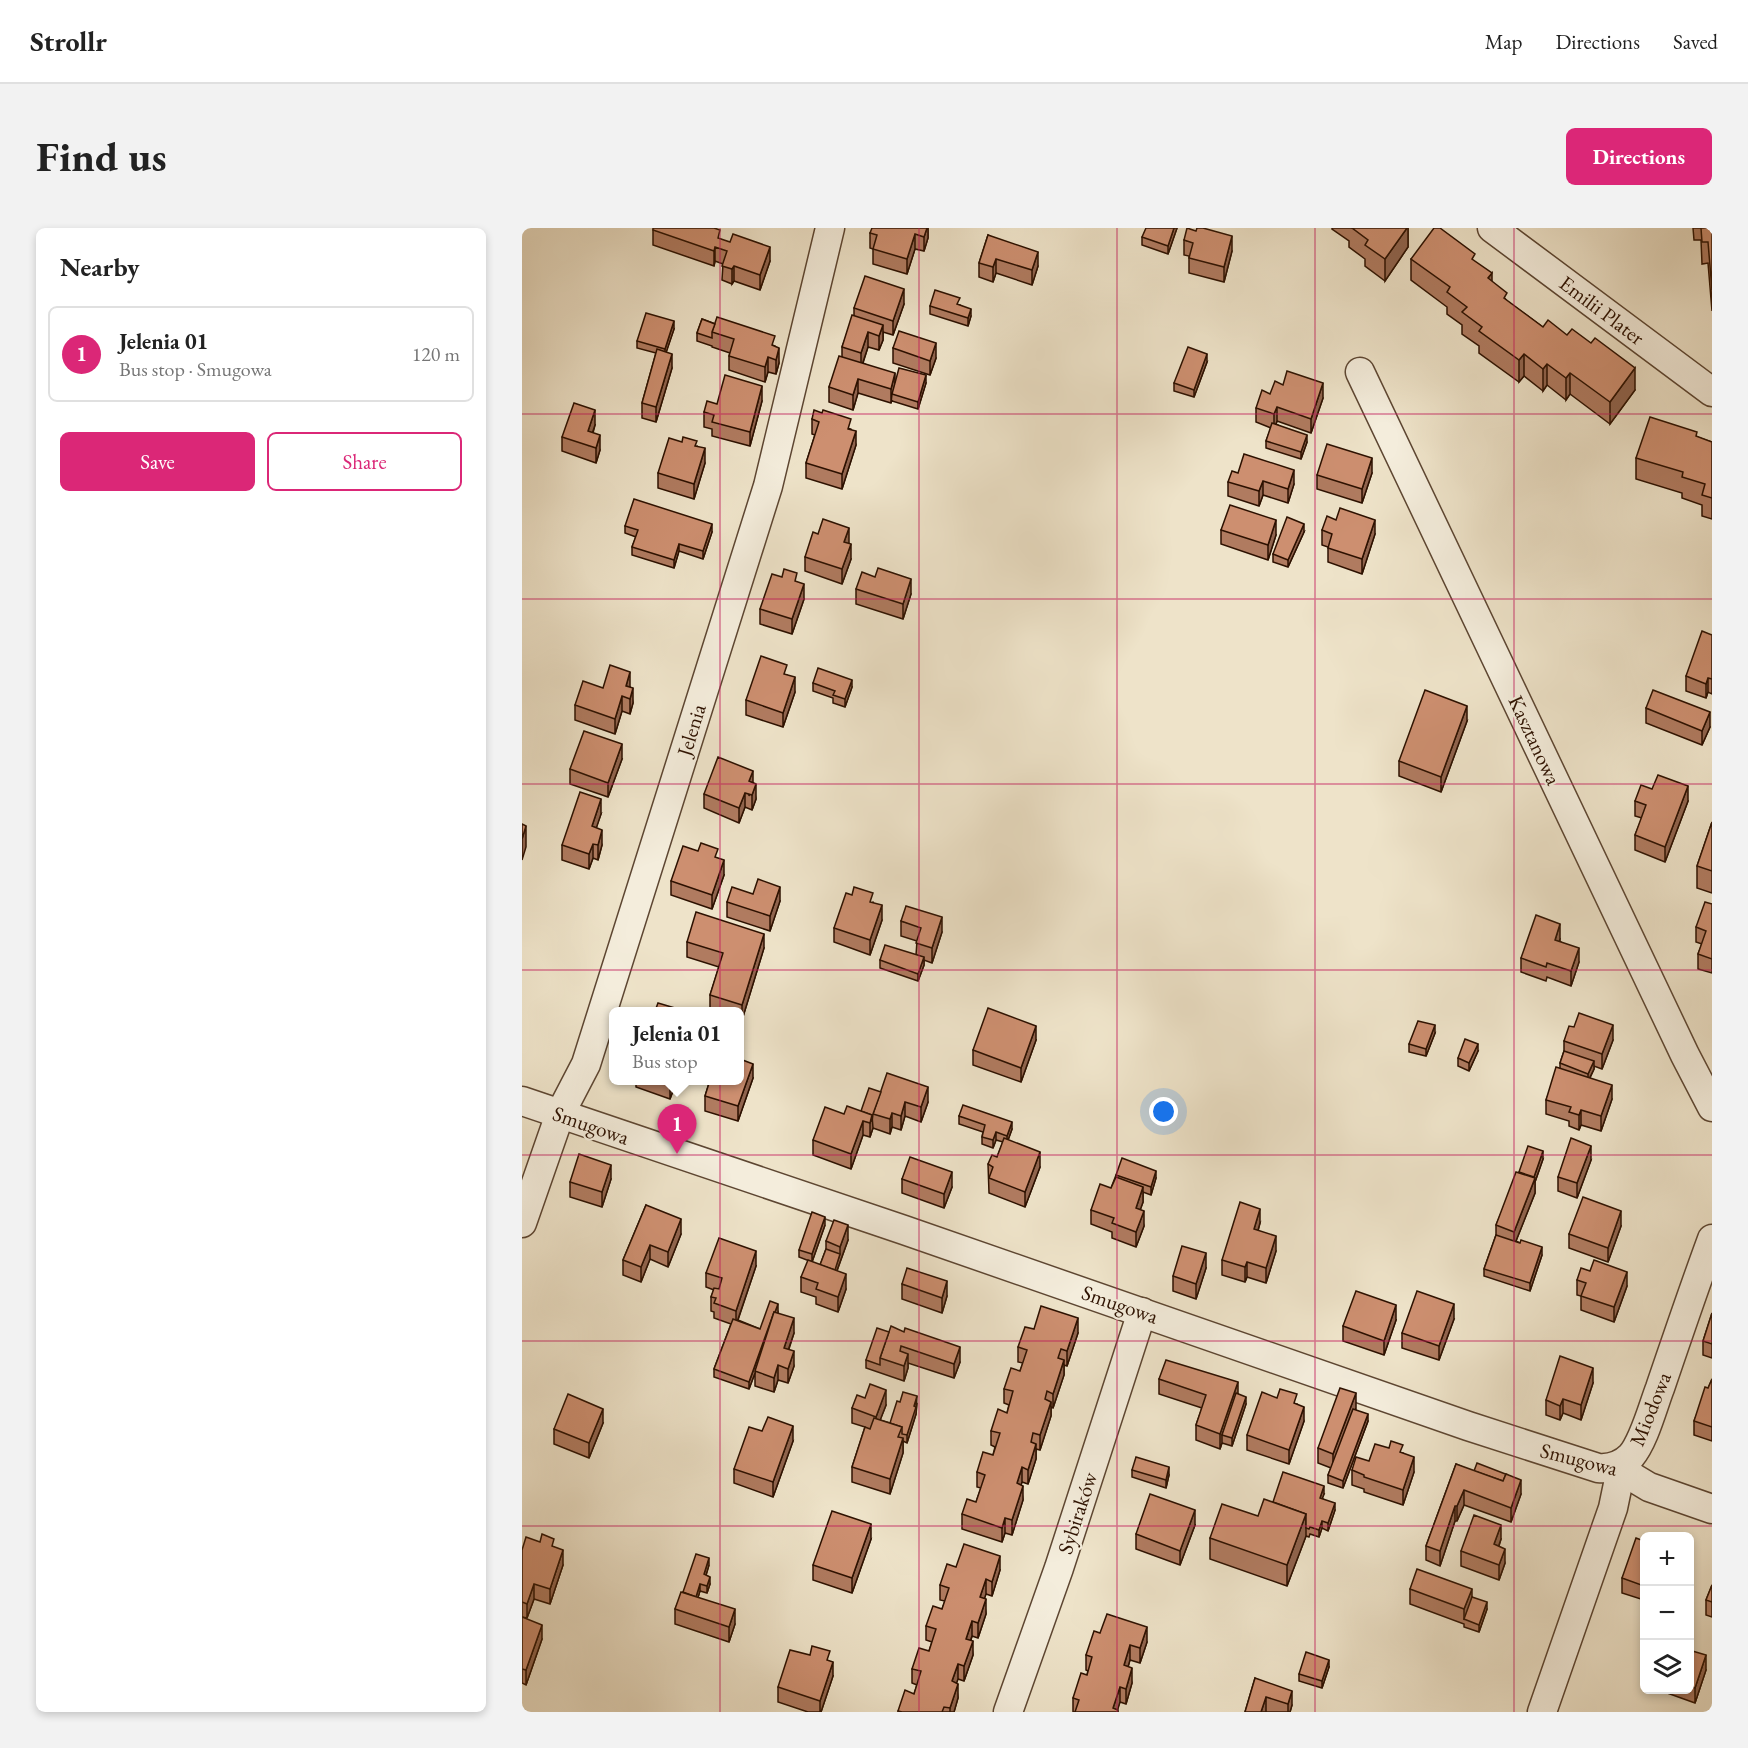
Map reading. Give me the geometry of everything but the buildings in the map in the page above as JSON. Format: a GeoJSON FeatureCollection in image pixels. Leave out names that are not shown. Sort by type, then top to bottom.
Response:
{"type":"FeatureCollection","features":[{"type":"Feature","properties":{"kind":"street","name":"Jelenia"},"geometry":{"type":"LineString","coordinates":[[522,1223],[560,1114],[586,1064],[768,486],[830,228]]}},
{"type":"Feature","properties":{"kind":"street","name":"Emilii Plater"},"geometry":{"type":"LineString","coordinates":[[1492,228],[1712,392]]}},
{"type":"Feature","properties":{"kind":"street","name":"Kasztanowa"},"geometry":{"type":"LineString","coordinates":[[1360,372],[1685,1055],[1712,1107]]}},
{"type":"Feature","properties":{"kind":"street","name":"Smugowa"},"geometry":{"type":"LineString","coordinates":[[522,1101],[1590,1467],[1605,1468],[1619,1465],[1649,1487],[1712,1509]]}},
{"type":"Feature","properties":{"kind":"street","name":"Miodowa"},"geometry":{"type":"LineString","coordinates":[[1542,1712],[1613,1508],[1619,1465],[1628,1459],[1636,1448],[1650,1416],[1712,1239]]}},
{"type":"Feature","properties":{"kind":"street","name":"Sybiraków"},"geometry":{"type":"LineString","coordinates":[[1008,1712],[1059,1568],[1142,1312]]}},
{"type":"Feature","properties":{"kind":"place","name":"Jelenia 01"},"geometry":{"type":"Point","coordinates":[677,1154]}}]}
